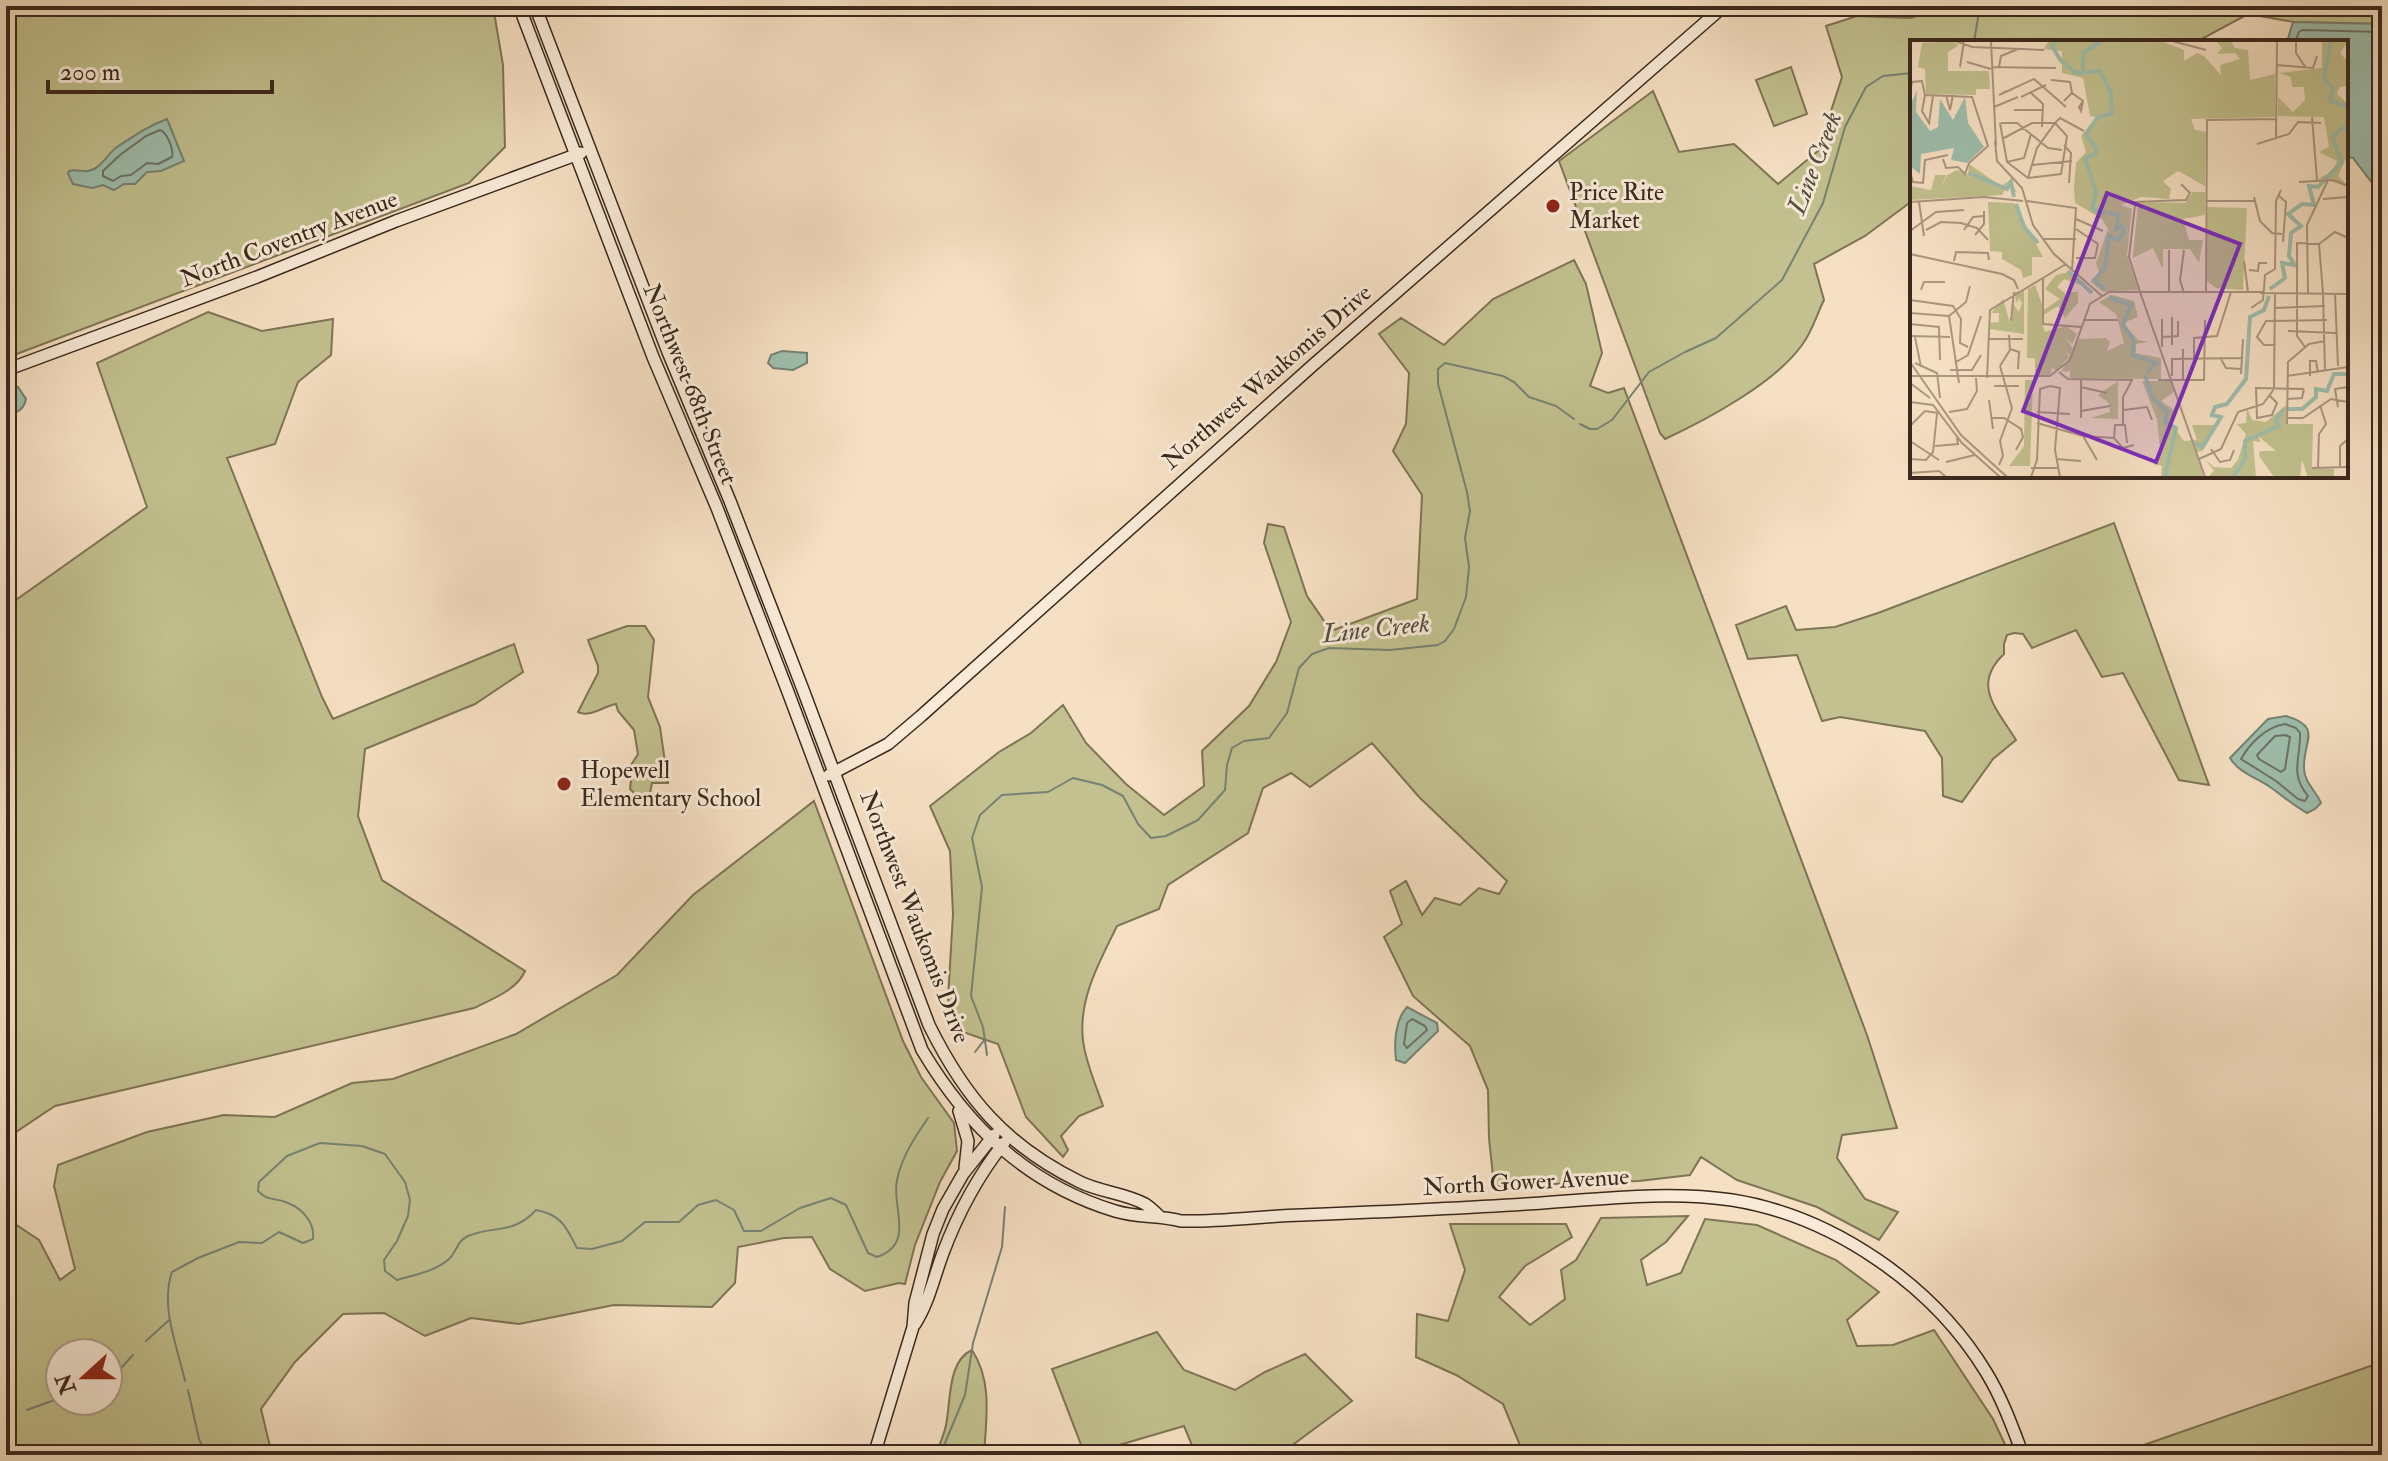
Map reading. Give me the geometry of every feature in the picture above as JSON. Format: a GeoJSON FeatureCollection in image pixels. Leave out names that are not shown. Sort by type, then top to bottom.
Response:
{"type":"FeatureCollection","features":[{"type":"Feature","properties":{"kind":"main road","name":"Northwest 68th Street"},"geometry":{"type":"LineString","coordinates":[[519,6],[653,357],[717,508],[821,778]]}},
{"type":"Feature","properties":{"kind":"main road","name":"Northwest 68th Street"},"geometry":{"type":"LineString","coordinates":[[535,6],[834,773]]}},
{"type":"Feature","properties":{"kind":"main road","name":"Northwest Waukomis Drive"},"geometry":{"type":"LineString","coordinates":[[922,1050],[821,778],[888,744],[921,716],[1301,376],[1724,6]]}},
{"type":"Feature","properties":{"kind":"main road","name":"North Coventry Avenue"},"geometry":{"type":"LineString","coordinates":[[6,370],[589,150]]}},
{"type":"Feature","properties":{"kind":"main road"},"geometry":{"type":"LineString","coordinates":[[788,692],[802,687]]}},
{"type":"Feature","properties":{"kind":"main road","name":"Northwest Waukomis Drive"},"geometry":{"type":"LineString","coordinates":[[834,773],[929,1025],[946,1059],[999,1128]]}},
{"type":"Feature","properties":{"kind":"main road","name":"North Gower Avenue"},"geometry":{"type":"LineString","coordinates":[[922,1050],[957,1103],[1000,1148],[1076,1196],[1140,1217],[1207,1221],[1643,1197],[1732,1200],[1781,1212],[1849,1242],[1882,1263],[1921,1296],[1964,1342],[1985,1371],[2005,1408],[2023,1455]]}},
{"type":"Feature","properties":{"kind":"main road"},"geometry":{"type":"LineString","coordinates":[[957,1103],[968,1141],[963,1174]]}},
{"type":"Feature","properties":{"kind":"main road"},"geometry":{"type":"LineString","coordinates":[[874,1455],[913,1327],[915,1303],[933,1234],[963,1174],[999,1128]]}},
{"type":"Feature","properties":{"kind":"main road","name":"North Gower Avenue"},"geometry":{"type":"LineString","coordinates":[[999,1128],[1047,1164],[1081,1183],[1144,1203],[1159,1216]]}},
{"type":"Feature","properties":{"kind":"main road"},"geometry":{"type":"LineString","coordinates":[[913,1327],[925,1308],[962,1207],[986,1166],[1009,1136]]}},
{"type":"Feature","properties":{"kind":"shaded area"},"geometry":{"type":"Polygon","coordinates":[[[6,6],[493,6],[503,65],[505,147],[469,183],[6,358],[6,6]]]}},
{"type":"Feature","properties":{"kind":"shaded area"},"geometry":{"type":"Polygon","coordinates":[[[1944,6],[2382,6],[2382,24],[2294,22],[2248,14],[2200,40],[1910,40],[1910,202],[1865,236],[1814,264],[1824,300],[1809,334],[1790,359],[1740,399],[1665,439],[1660,433],[1559,161],[1653,91],[1679,152],[1734,144],[1778,184],[1818,151],[1842,77],[1826,26],[1857,16],[1911,18],[1944,6]]]}},
{"type":"Feature","properties":{"kind":"shaded area"},"geometry":{"type":"Polygon","coordinates":[[[1791,67],[1807,114],[1774,126],[1756,80],[1791,67]]]}},
{"type":"Feature","properties":{"kind":"shaded area"},"geometry":{"type":"Polygon","coordinates":[[[1574,260],[1586,284],[1602,353],[1590,386],[1608,393],[1624,388],[1867,1035],[1897,1128],[1842,1135],[1837,1158],[1865,1199],[1898,1212],[1879,1240],[1817,1207],[1737,1180],[1701,1157],[1690,1175],[1639,1181],[1494,1186],[1488,1090],[1470,1046],[1413,996],[1384,937],[1402,924],[1390,891],[1406,881],[1422,915],[1435,898],[1460,905],[1479,888],[1499,894],[1507,881],[1419,797],[1372,743],[1310,787],[1291,773],[1263,788],[1248,833],[1168,885],[1159,909],[1117,926],[1087,995],[1082,1025],[1086,1056],[1103,1106],[1079,1116],[1061,1136],[1068,1150],[1063,1157],[1026,1117],[998,1044],[957,1030],[948,999],[953,914],[950,851],[930,806],[999,752],[1031,733],[1063,705],[1086,743],[1126,784],[1164,815],[1204,786],[1202,751],[1249,706],[1276,662],[1291,622],[1264,543],[1268,524],[1284,527],[1307,596],[1331,631],[1417,599],[1422,495],[1393,451],[1406,424],[1409,373],[1379,334],[1401,318],[1444,345],[1493,299],[1574,260]]]}},
{"type":"Feature","properties":{"kind":"shaded area"},"geometry":{"type":"Polygon","coordinates":[[[208,312],[262,331],[333,319],[331,355],[298,382],[275,444],[227,458],[333,719],[514,644],[523,672],[475,704],[365,749],[358,816],[382,880],[525,971],[510,989],[474,1008],[55,1106],[16,1132],[6,1132],[6,607],[147,507],[97,363],[208,312]]]}},
{"type":"Feature","properties":{"kind":"shaded area"},"geometry":{"type":"Polygon","coordinates":[[[2114,523],[2209,785],[2179,780],[2123,673],[2102,677],[2076,630],[2032,648],[2023,634],[2007,635],[2004,654],[1994,665],[1988,687],[1995,707],[2016,740],[1993,759],[1962,802],[1943,796],[1942,758],[1925,731],[1840,717],[1822,721],[1797,655],[1748,659],[1736,625],[1786,606],[1796,630],[1835,627],[2114,523]]]}},
{"type":"Feature","properties":{"kind":"shaded area"},"geometry":{"type":"Polygon","coordinates":[[[627,626],[645,626],[654,640],[648,697],[660,727],[668,783],[652,783],[650,793],[639,798],[630,789],[631,781],[626,773],[638,754],[634,730],[616,704],[592,713],[578,712],[598,673],[588,640],[627,626]]]}},
{"type":"Feature","properties":{"kind":"shaded area"},"geometry":{"type":"Polygon","coordinates":[[[814,801],[903,1041],[921,1077],[954,1123],[957,1151],[940,1182],[915,1245],[905,1284],[865,1291],[830,1269],[812,1237],[784,1238],[738,1247],[735,1283],[712,1307],[614,1305],[519,1324],[471,1318],[425,1336],[384,1313],[343,1314],[295,1362],[261,1409],[272,1455],[6,1455],[6,1218],[39,1240],[60,1280],[75,1269],[54,1186],[58,1165],[147,1132],[224,1115],[275,1117],[352,1083],[393,1079],[516,1034],[617,975],[693,895],[814,801]]]}},
{"type":"Feature","properties":{"kind":"shaded area"},"geometry":{"type":"Polygon","coordinates":[[[1688,1216],[1666,1242],[1641,1260],[1647,1285],[1681,1273],[1705,1219],[1757,1225],[1836,1260],[1879,1292],[1847,1320],[1857,1346],[1893,1345],[1934,1330],[1993,1419],[2010,1455],[1524,1455],[1503,1404],[1456,1375],[1416,1357],[1417,1314],[1448,1321],[1465,1270],[1450,1224],[1566,1224],[1572,1237],[1525,1266],[1499,1297],[1530,1325],[1565,1299],[1561,1270],[1576,1260],[1601,1218],[1688,1216]]]}},
{"type":"Feature","properties":{"kind":"shaded area"},"geometry":{"type":"Polygon","coordinates":[[[1157,1332],[1184,1370],[1235,1390],[1305,1354],[1352,1401],[1279,1455],[1196,1455],[1184,1426],[1085,1455],[1052,1369],[1157,1332]]]}},
{"type":"Feature","properties":{"kind":"shaded area"},"geometry":{"type":"Polygon","coordinates":[[[972,1350],[979,1362],[986,1388],[984,1455],[936,1455],[946,1425],[954,1372],[964,1355],[972,1350]]]}},
{"type":"Feature","properties":{"kind":"shaded area"},"geometry":{"type":"Polygon","coordinates":[[[2382,1362],[2382,1444],[2352,1455],[2115,1455],[2382,1362]]]}},
{"type":"Feature","properties":{"kind":"water"},"geometry":{"type":"Polygon","coordinates":[[[2293,22],[2382,24],[2382,196],[2353,158],[2348,157],[2348,40],[2288,40],[2293,22]]]}},
{"type":"Feature","properties":{"kind":"water"},"geometry":{"type":"Polygon","coordinates":[[[167,119],[184,161],[161,171],[147,172],[135,184],[124,184],[114,190],[103,185],[92,188],[73,184],[69,171],[93,170],[117,147],[167,119]]]}},
{"type":"Feature","properties":{"kind":"water"},"geometry":{"type":"Polygon","coordinates":[[[782,351],[807,353],[807,363],[793,370],[773,368],[768,363],[771,355],[782,351]]]}},
{"type":"Feature","properties":{"kind":"water"},"geometry":{"type":"Polygon","coordinates":[[[6,385],[18,387],[26,399],[21,409],[12,414],[6,411],[6,385]]]}},
{"type":"Feature","properties":{"kind":"water"},"geometry":{"type":"Polygon","coordinates":[[[2286,716],[2297,720],[2308,730],[2305,773],[2321,803],[2307,813],[2243,771],[2230,758],[2268,719],[2286,716]]]}},
{"type":"Feature","properties":{"kind":"water"},"geometry":{"type":"Polygon","coordinates":[[[1407,1007],[1437,1023],[1438,1031],[1405,1063],[1396,1060],[1395,1039],[1400,1018],[1407,1007]]]}},
{"type":"Feature","properties":{"kind":"waterway","name":"Line Creek"},"geometry":{"type":"LineString","coordinates":[[1974,40],[1980,6]]}},
{"type":"Feature","properties":{"kind":"waterway","name":"Line Creek"},"geometry":{"type":"LineString","coordinates":[[1580,424],[1597,429],[1612,420],[1649,372],[1716,338],[1782,280],[1823,203],[1845,127],[1866,87],[1883,76],[1910,73]]}},
{"type":"Feature","properties":{"kind":"waterway","name":"Line Creek"},"geometry":{"type":"LineString","coordinates":[[987,1055],[983,1027],[971,996],[982,887],[972,838],[980,815],[1002,795],[1048,792],[1073,778],[1102,785],[1123,796],[1138,824],[1151,838],[1166,836],[1198,820],[1225,790],[1232,748],[1244,741],[1269,738],[1287,713],[1299,668],[1312,654],[1329,648],[1390,650],[1438,645],[1454,629],[1466,597],[1469,567],[1465,538],[1470,511],[1438,384],[1438,369],[1445,363],[1503,376],[1529,397],[1556,406],[1574,419]]}},
{"type":"Feature","properties":{"kind":"waterway","name":"Line Creek"},"geometry":{"type":"LineString","coordinates":[[975,1052],[985,1039]]}},
{"type":"Feature","properties":{"kind":"waterway","name":"Line Creek"},"geometry":{"type":"LineString","coordinates":[[185,1381],[169,1312],[172,1272],[239,1242],[262,1243],[279,1232],[303,1243],[313,1239],[312,1227],[303,1213],[258,1191],[259,1182],[287,1156],[320,1143],[362,1146],[385,1154],[405,1182],[410,1200],[408,1216],[384,1260],[385,1271],[397,1280],[438,1267],[452,1256],[468,1236],[519,1223],[536,1210],[557,1219],[577,1248],[592,1249],[622,1241],[645,1222],[679,1222],[698,1205],[716,1200],[734,1210],[744,1231],[761,1231],[800,1208],[831,1198],[846,1205],[868,1253],[877,1257],[896,1243],[899,1234],[896,1191],[899,1171],[928,1118]]}},
{"type":"Feature","properties":{"kind":"waterway"},"geometry":{"type":"LineString","coordinates":[[940,1455],[965,1395],[973,1343],[1002,1247],[1005,1207]]}},
{"type":"Feature","properties":{"kind":"waterway"},"geometry":{"type":"LineString","coordinates":[[146,1341],[169,1320]]}},
{"type":"Feature","properties":{"kind":"waterway"},"geometry":{"type":"LineString","coordinates":[[124,1365],[133,1355]]}},
{"type":"Feature","properties":{"kind":"waterway","name":"Line Creek"},"geometry":{"type":"LineString","coordinates":[[188,1390],[199,1439],[206,1455]]}},
{"type":"Feature","properties":{"kind":"waterway"},"geometry":{"type":"LineString","coordinates":[[27,1410],[44,1404]]}},
{"type":"Feature","properties":{"kind":"place","name":"Price Rite Market"},"geometry":{"type":"Point","coordinates":[1553,206]}},
{"type":"Feature","properties":{"kind":"place","name":"Hopewell Elementary School"},"geometry":{"type":"Point","coordinates":[564,784]}}]}
